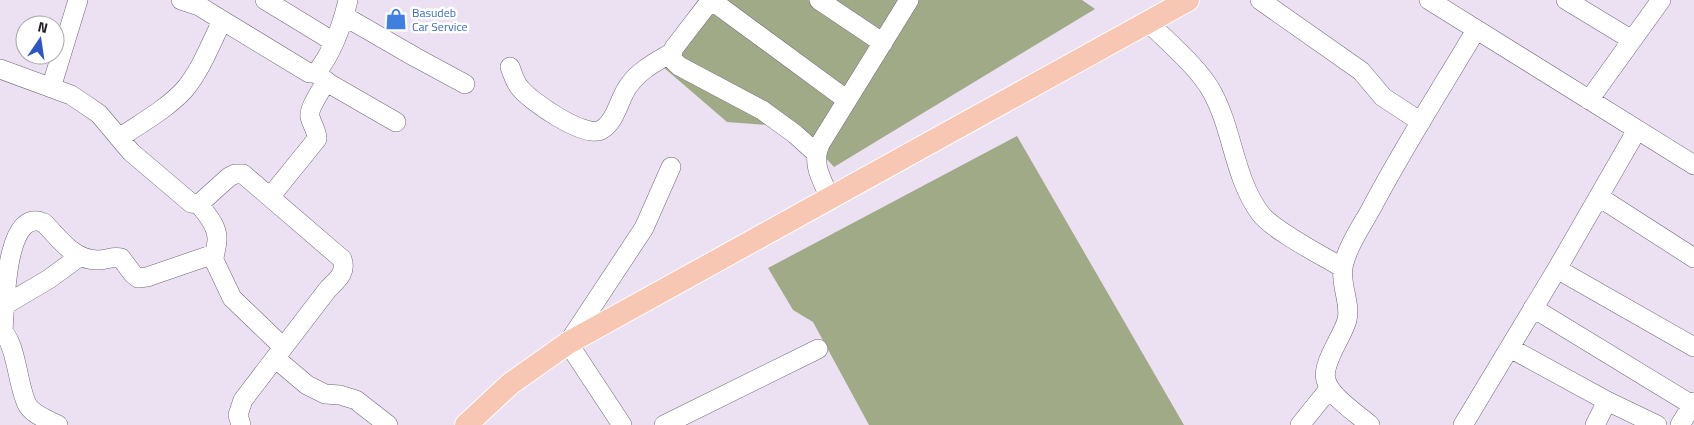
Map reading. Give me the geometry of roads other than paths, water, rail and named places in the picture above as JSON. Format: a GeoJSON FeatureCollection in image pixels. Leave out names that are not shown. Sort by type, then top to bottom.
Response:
{"type":"FeatureCollection","features":[{"type":"Feature","properties":{"kind":"main road"},"geometry":{"type":"LineString","coordinates":[[466,425],[510,384],[568,343],[1188,0]]}},
{"type":"Feature","properties":{"kind":"street"},"geometry":{"type":"LineString","coordinates":[[51,88],[78,0]]}},
{"type":"Feature","properties":{"kind":"street"},"geometry":{"type":"LineString","coordinates":[[181,0],[199,6],[303,71],[321,77],[396,122]]}},
{"type":"Feature","properties":{"kind":"street"},"geometry":{"type":"LineString","coordinates":[[265,0],[334,42]]}},
{"type":"Feature","properties":{"kind":"street"},"geometry":{"type":"LineString","coordinates":[[510,67],[515,82],[543,108],[585,130],[596,132],[603,130],[610,122],[627,88],[638,74],[671,53],[711,0],[847,100]]}},
{"type":"Feature","properties":{"kind":"street"},"geometry":{"type":"LineString","coordinates":[[819,0],[883,43]]}},
{"type":"Feature","properties":{"kind":"street"},"geometry":{"type":"LineString","coordinates":[[816,154],[909,0]]}},
{"type":"Feature","properties":{"kind":"street"},"geometry":{"type":"LineString","coordinates":[[1260,0],[1361,71],[1383,97],[1421,122]]}},
{"type":"Feature","properties":{"kind":"street"},"geometry":{"type":"LineString","coordinates":[[1429,0],[1694,165]]}},
{"type":"Feature","properties":{"kind":"street"},"geometry":{"type":"LineString","coordinates":[[1566,0],[1632,40]]}},
{"type":"Feature","properties":{"kind":"street"},"geometry":{"type":"LineString","coordinates":[[1589,100],[1661,0]]}},
{"type":"Feature","properties":{"kind":"street"},"geometry":{"type":"LineString","coordinates":[[270,196],[316,140],[317,133],[310,115],[311,109],[346,8],[414,57],[465,84]]}},
{"type":"Feature","properties":{"kind":"street"},"geometry":{"type":"LineString","coordinates":[[119,138],[167,105],[186,88],[222,20]]}},
{"type":"Feature","properties":{"kind":"street"},"geometry":{"type":"LineString","coordinates":[[1148,22],[1212,91],[1250,196],[1261,215],[1275,227],[1343,268]]}},
{"type":"Feature","properties":{"kind":"street"},"geometry":{"type":"LineString","coordinates":[[1370,425],[1328,389],[1325,377],[1327,365],[1347,320],[1348,309],[1343,286],[1343,268],[1350,248],[1383,186],[1476,30]]}},
{"type":"Feature","properties":{"kind":"street"},"geometry":{"type":"LineString","coordinates":[[671,53],[674,63],[762,110],[795,134],[816,154],[819,173],[830,198]]}},
{"type":"Feature","properties":{"kind":"street"},"geometry":{"type":"LineString","coordinates":[[0,69],[71,95],[86,105],[98,114],[131,152],[191,203],[199,204],[216,229],[217,240],[214,260],[232,298],[307,385],[325,394],[340,395],[356,400],[388,425]]}},
{"type":"Feature","properties":{"kind":"street"},"geometry":{"type":"LineString","coordinates":[[1463,425],[1557,269],[1637,130]]}},
{"type":"Feature","properties":{"kind":"street"},"geometry":{"type":"LineString","coordinates":[[622,425],[568,343],[644,228],[671,167]]}},
{"type":"Feature","properties":{"kind":"street"},"geometry":{"type":"LineString","coordinates":[[199,204],[229,177],[235,174],[243,174],[336,253],[342,259],[344,266],[343,272],[243,400],[238,415],[241,425]]}},
{"type":"Feature","properties":{"kind":"street"},"geometry":{"type":"LineString","coordinates":[[1599,197],[1694,258]]}},
{"type":"Feature","properties":{"kind":"street"},"geometry":{"type":"LineString","coordinates":[[58,425],[45,419],[28,406],[9,338],[2,331],[7,267],[11,250],[23,228],[31,222],[38,220],[44,223],[79,257],[98,260],[121,258],[138,278],[147,277],[214,254]]}},
{"type":"Feature","properties":{"kind":"street"},"geometry":{"type":"LineString","coordinates":[[5,305],[49,279],[79,257]]}},
{"type":"Feature","properties":{"kind":"street"},"geometry":{"type":"LineString","coordinates":[[1557,269],[1694,348]]}},
{"type":"Feature","properties":{"kind":"street"},"geometry":{"type":"LineString","coordinates":[[1533,308],[1693,403],[1680,425]]}},
{"type":"Feature","properties":{"kind":"street"},"geometry":{"type":"LineString","coordinates":[[1510,348],[1607,401],[1657,425]]}},
{"type":"Feature","properties":{"kind":"street"},"geometry":{"type":"LineString","coordinates":[[664,425],[818,349]]}},
{"type":"Feature","properties":{"kind":"street"},"geometry":{"type":"LineString","coordinates":[[1300,425],[1328,389]]}},
{"type":"Feature","properties":{"kind":"street"},"geometry":{"type":"LineString","coordinates":[[1595,425],[1607,401]]}},
{"type":"Feature","properties":{"kind":"place","name":"Basudeb Car Service"},"geometry":{"type":"Point","coordinates":[396,19]}}]}
